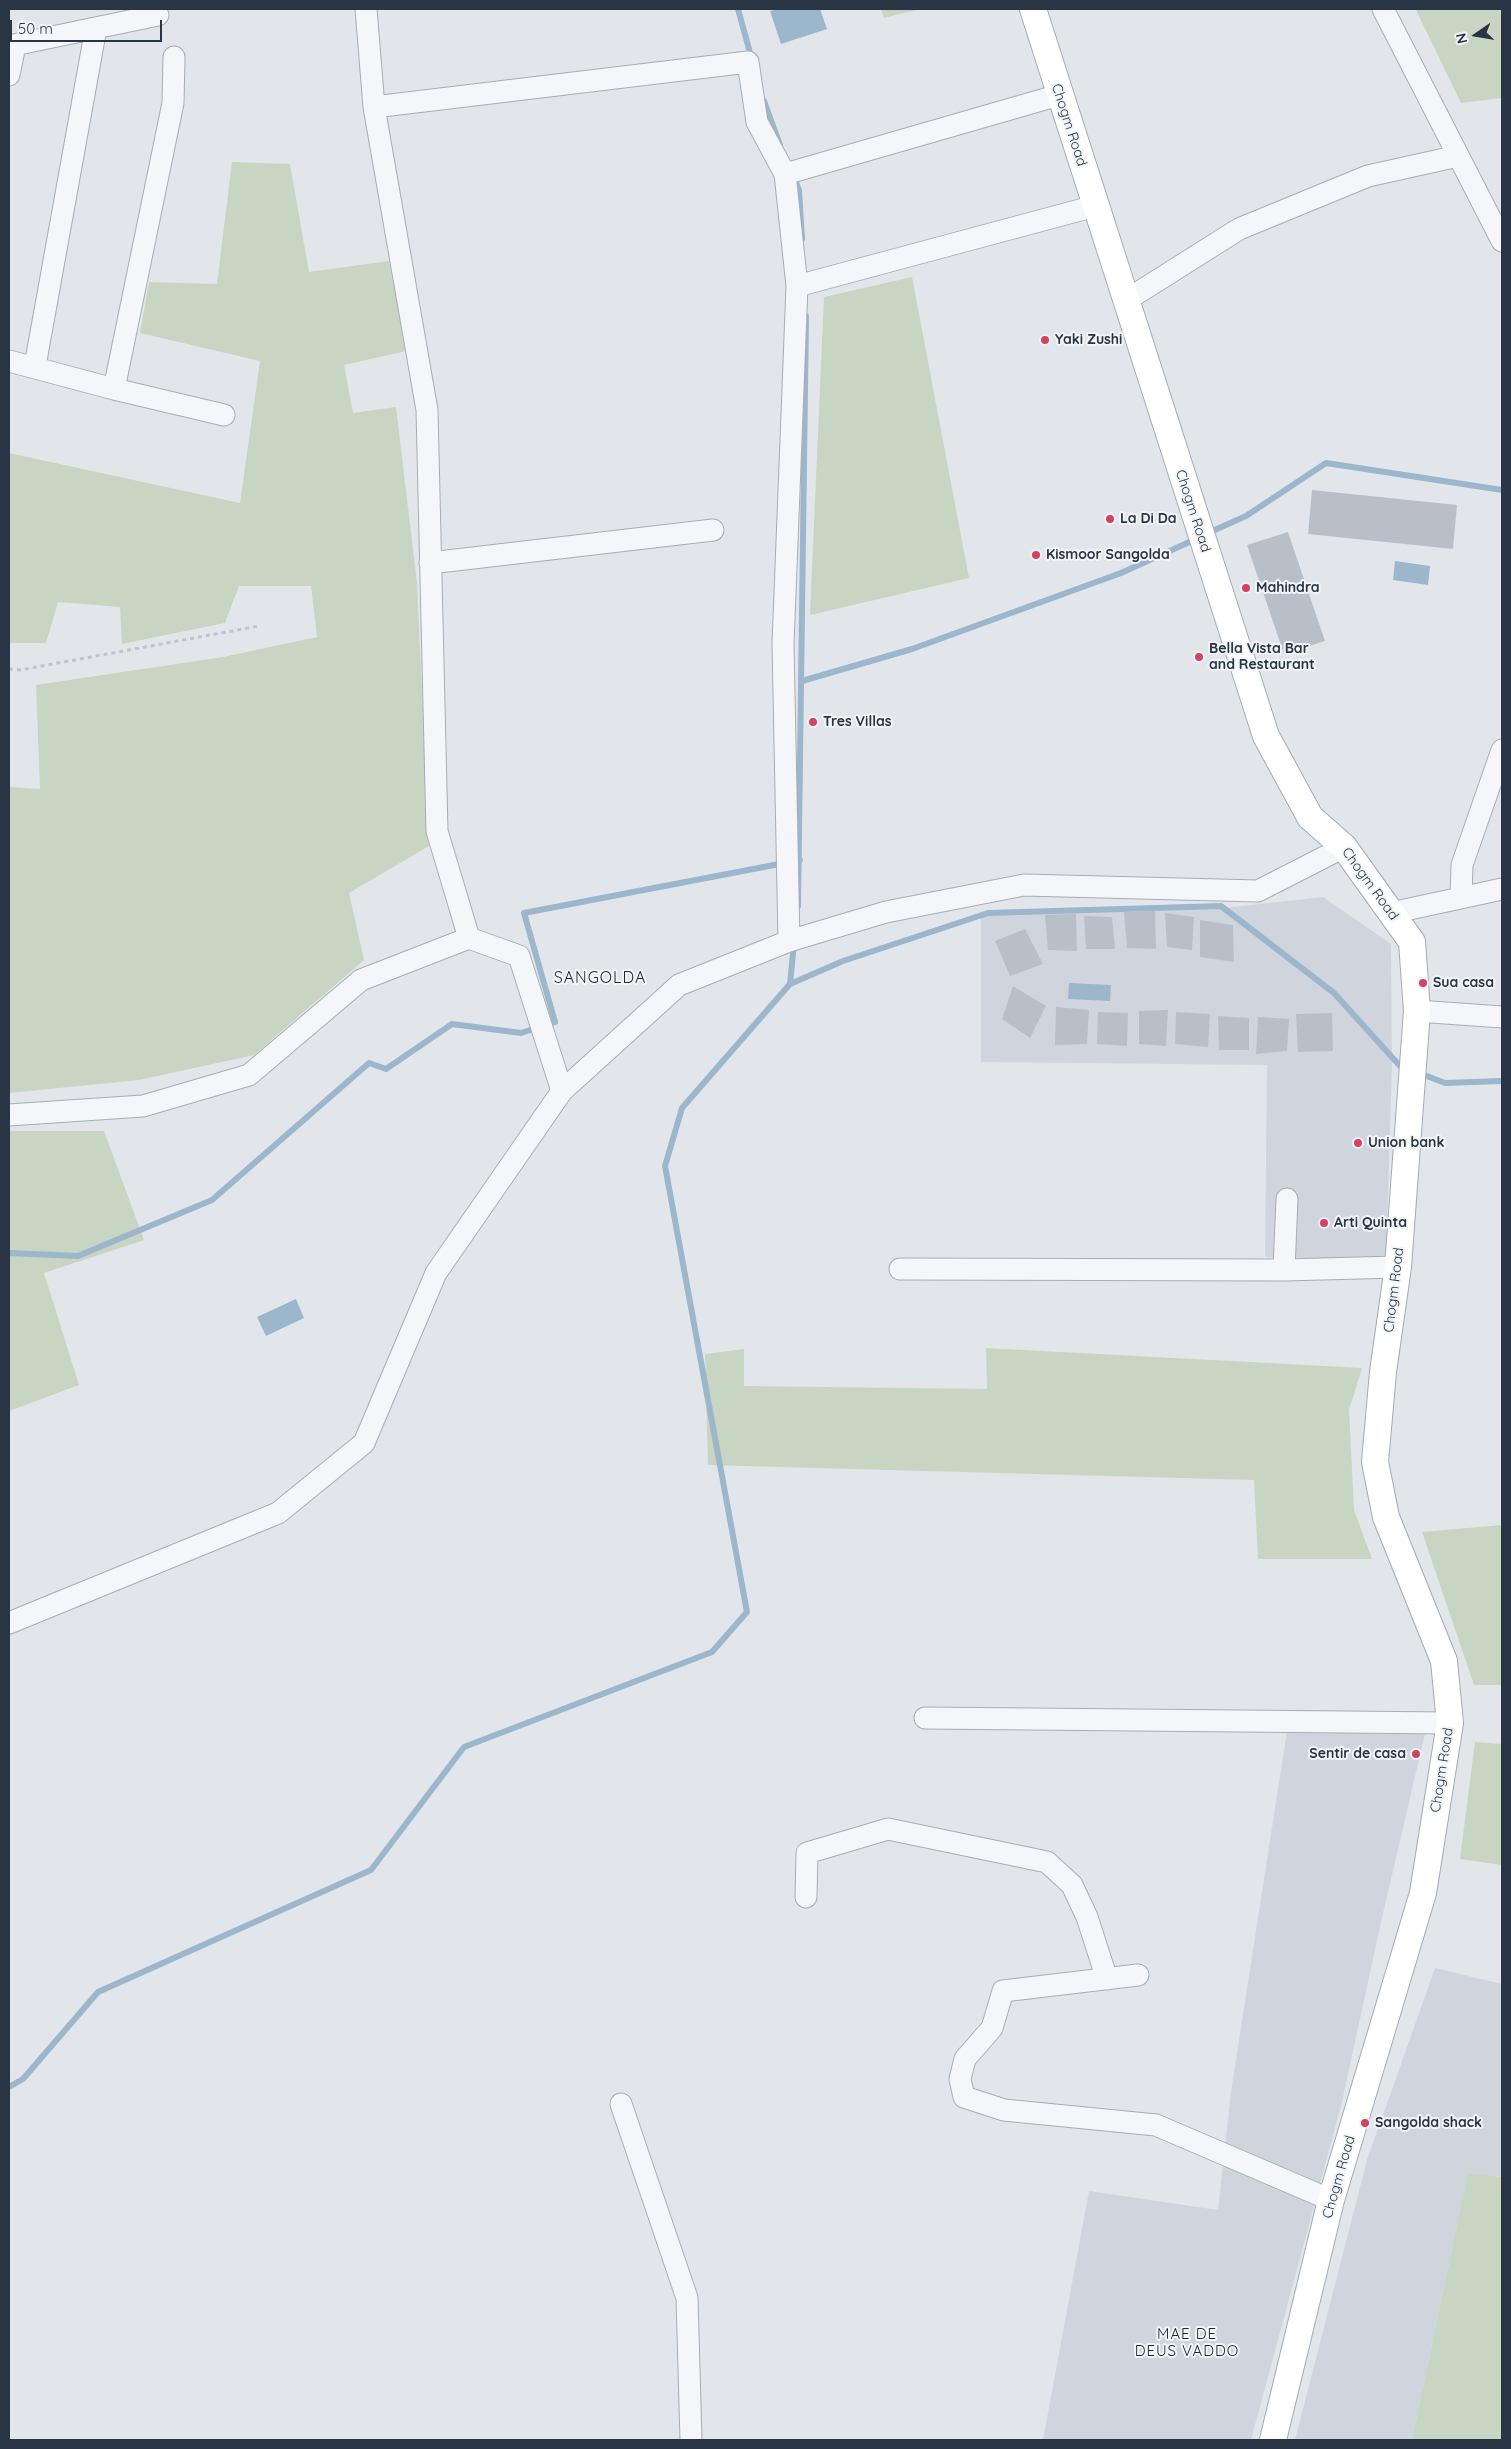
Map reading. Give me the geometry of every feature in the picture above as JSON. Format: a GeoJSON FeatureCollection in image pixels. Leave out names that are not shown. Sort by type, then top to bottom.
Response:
{"type":"FeatureCollection","features":[{"type":"Feature","properties":{"kind":"main road","name":"Chogm Road"},"geometry":{"type":"LineString","coordinates":[[1033,9],[1125,301],[1266,736],[1310,817],[1344,847],[1412,942],[1417,1011],[1398,1267],[1383,1372],[1375,1462],[1386,1517],[1444,1661],[1450,1723],[1423,1893],[1331,2200],[1273,2440]]}},
{"type":"Feature","properties":{"kind":"street"},"geometry":{"type":"LineString","coordinates":[[366,9],[374,107],[427,410],[437,831],[470,938]]}},
{"type":"Feature","properties":{"kind":"street"},"geometry":{"type":"LineString","coordinates":[[1383,9],[1502,241]]}},
{"type":"Feature","properties":{"kind":"street"},"geometry":{"type":"LineString","coordinates":[[9,75],[12,46],[158,15]]}},
{"type":"Feature","properties":{"kind":"street"},"geometry":{"type":"LineString","coordinates":[[34,366],[96,28]]}},
{"type":"Feature","properties":{"kind":"street"},"geometry":{"type":"LineString","coordinates":[[114,389],[173,103],[174,57]]}},
{"type":"Feature","properties":{"kind":"street"},"geometry":{"type":"LineString","coordinates":[[374,107],[748,62],[757,122],[785,174],[797,286],[783,644],[789,941]]}},
{"type":"Feature","properties":{"kind":"street"},"geometry":{"type":"LineString","coordinates":[[785,174],[1059,95]]}},
{"type":"Feature","properties":{"kind":"street"},"geometry":{"type":"LineString","coordinates":[[1125,301],[1239,229],[1368,176],[1458,156]]}},
{"type":"Feature","properties":{"kind":"street"},"geometry":{"type":"LineString","coordinates":[[797,286],[1095,206]]}},
{"type":"Feature","properties":{"kind":"street"},"geometry":{"type":"LineString","coordinates":[[9,361],[34,366],[114,389],[224,415]]}},
{"type":"Feature","properties":{"kind":"street"},"geometry":{"type":"LineString","coordinates":[[430,563],[713,530]]}},
{"type":"Feature","properties":{"kind":"street"},"geometry":{"type":"LineString","coordinates":[[1461,898],[1462,865],[1502,750]]}},
{"type":"Feature","properties":{"kind":"street"},"geometry":{"type":"LineString","coordinates":[[9,1623],[278,1513],[364,1443],[436,1274],[562,1090],[679,984],[789,941],[886,912],[1024,885],[1258,891],[1344,847]]}},
{"type":"Feature","properties":{"kind":"street"},"geometry":{"type":"LineString","coordinates":[[1391,913],[1502,889]]}},
{"type":"Feature","properties":{"kind":"street"},"geometry":{"type":"LineString","coordinates":[[9,1115],[143,1106],[249,1075],[361,980],[470,938],[519,956],[562,1090]]}},
{"type":"Feature","properties":{"kind":"street"},"geometry":{"type":"LineString","coordinates":[[1417,1011],[1502,1017]]}},
{"type":"Feature","properties":{"kind":"street"},"geometry":{"type":"LineString","coordinates":[[1284,1270],[1287,1199]]}},
{"type":"Feature","properties":{"kind":"street"},"geometry":{"type":"LineString","coordinates":[[900,1269],[1284,1270],[1398,1267]]}},
{"type":"Feature","properties":{"kind":"street"},"geometry":{"type":"LineString","coordinates":[[925,1718],[1450,1723]]}},
{"type":"Feature","properties":{"kind":"street"},"geometry":{"type":"LineString","coordinates":[[806,1897],[807,1853],[888,1828],[1047,1862],[1072,1885],[1087,1917],[1107,1979]]}},
{"type":"Feature","properties":{"kind":"street"},"geometry":{"type":"LineString","coordinates":[[1138,1975],[1003,1991],[992,2028],[965,2059],[960,2079],[964,2097],[1004,2110],[1156,2124],[1331,2200]]}},
{"type":"Feature","properties":{"kind":"street"},"geometry":{"type":"LineString","coordinates":[[621,2104],[688,2298],[691,2440]]}},
{"type":"Feature","properties":{"kind":"path"},"geometry":{"type":"LineString","coordinates":[[9,669],[20,670],[259,626]]}},
{"type":"Feature","properties":{"kind":"shaded area"},"geometry":{"type":"Polygon","coordinates":[[[1323,897],[1391,944],[1392,1066],[1386,1260],[1265,1257],[1267,1065],[981,1062],[981,913],[1215,909],[1323,897]]]}},
{"type":"Feature","properties":{"kind":"shaded area"},"geometry":{"type":"Polygon","coordinates":[[[1287,1731],[1425,1734],[1381,1922],[1342,2102],[1251,2440],[1043,2440],[1089,2191],[1218,2210],[1231,2092],[1287,1731]]]}},
{"type":"Feature","properties":{"kind":"shaded area"},"geometry":{"type":"Polygon","coordinates":[[[1435,1968],[1502,1984],[1502,2177],[1468,2174],[1412,2440],[1295,2440],[1367,2160],[1435,1968]]]}},
{"type":"Feature","properties":{"kind":"green space"},"geometry":{"type":"Polygon","coordinates":[[[881,9],[920,9],[884,18],[881,9]]]}},
{"type":"Feature","properties":{"kind":"green space"},"geometry":{"type":"Polygon","coordinates":[[[1502,9],[1502,98],[1461,103],[1416,10],[1502,9]]]}},
{"type":"Feature","properties":{"kind":"green space"},"geometry":{"type":"Polygon","coordinates":[[[232,162],[290,164],[309,272],[389,261],[406,351],[344,365],[353,413],[396,407],[417,583],[429,846],[349,893],[364,960],[254,1055],[139,1080],[9,1093],[9,787],[40,789],[36,685],[223,657],[317,637],[311,586],[239,586],[225,623],[122,644],[120,607],[58,602],[46,643],[9,643],[9,453],[240,503],[260,361],[140,333],[149,282],[217,284],[232,162]]]}},
{"type":"Feature","properties":{"kind":"green space"},"geometry":{"type":"Polygon","coordinates":[[[912,277],[969,578],[810,615],[824,297],[912,277]]]}},
{"type":"Feature","properties":{"kind":"green space"},"geometry":{"type":"Polygon","coordinates":[[[9,1131],[104,1131],[144,1240],[44,1273],[79,1385],[9,1411],[9,1131]]]}},
{"type":"Feature","properties":{"kind":"green space"},"geometry":{"type":"Polygon","coordinates":[[[986,1348],[1362,1368],[1349,1410],[1354,1510],[1372,1559],[1258,1559],[1254,1480],[708,1465],[705,1354],[744,1349],[744,1386],[987,1389],[986,1348]]]}},
{"type":"Feature","properties":{"kind":"green space"},"geometry":{"type":"Polygon","coordinates":[[[1502,1525],[1502,1685],[1474,1685],[1422,1532],[1502,1525]]]}},
{"type":"Feature","properties":{"kind":"green space"},"geometry":{"type":"Polygon","coordinates":[[[1475,1742],[1502,1744],[1502,1865],[1460,1859],[1475,1742]]]}},
{"type":"Feature","properties":{"kind":"green space"},"geometry":{"type":"Polygon","coordinates":[[[1468,2173],[1502,2177],[1502,2440],[1412,2440],[1468,2173]]]}},
{"type":"Feature","properties":{"kind":"water"},"geometry":{"type":"Polygon","coordinates":[[[778,9],[820,9],[827,29],[781,44],[770,11],[778,9]]]}},
{"type":"Feature","properties":{"kind":"water"},"geometry":{"type":"Polygon","coordinates":[[[1395,561],[1430,566],[1428,585],[1393,580],[1395,561]]]}},
{"type":"Feature","properties":{"kind":"water"},"geometry":{"type":"Polygon","coordinates":[[[1069,983],[1111,985],[1110,1001],[1068,999],[1069,983]]]}},
{"type":"Feature","properties":{"kind":"water"},"geometry":{"type":"Polygon","coordinates":[[[296,1299],[304,1318],[266,1336],[257,1317],[296,1299]]]}},
{"type":"Feature","properties":{"kind":"building"},"geometry":{"type":"Polygon","coordinates":[[[1312,490],[1457,505],[1453,549],[1308,534],[1312,490]]]}},
{"type":"Feature","properties":{"kind":"building"},"geometry":{"type":"Polygon","coordinates":[[[1288,532],[1325,641],[1284,654],[1247,545],[1288,532]]]}},
{"type":"Feature","properties":{"kind":"building"},"geometry":{"type":"Polygon","coordinates":[[[1155,911],[1156,949],[1127,948],[1124,912],[1155,911]]]}},
{"type":"Feature","properties":{"kind":"building"},"geometry":{"type":"Polygon","coordinates":[[[1165,913],[1194,917],[1192,950],[1167,947],[1165,913]]]}},
{"type":"Feature","properties":{"kind":"building"},"geometry":{"type":"Polygon","coordinates":[[[1076,914],[1077,951],[1048,950],[1045,915],[1076,914]]]}},
{"type":"Feature","properties":{"kind":"building"},"geometry":{"type":"Polygon","coordinates":[[[1084,916],[1112,917],[1115,949],[1086,949],[1084,916]]]}},
{"type":"Feature","properties":{"kind":"building"},"geometry":{"type":"Polygon","coordinates":[[[1200,920],[1233,925],[1234,962],[1200,957],[1200,920]]]}},
{"type":"Feature","properties":{"kind":"building"},"geometry":{"type":"Polygon","coordinates":[[[1025,929],[1043,964],[1010,976],[995,941],[1025,929]]]}},
{"type":"Feature","properties":{"kind":"building"},"geometry":{"type":"Polygon","coordinates":[[[1013,986],[1046,1006],[1030,1038],[1002,1019],[1013,986]]]}},
{"type":"Feature","properties":{"kind":"building"},"geometry":{"type":"Polygon","coordinates":[[[1056,1007],[1089,1010],[1087,1044],[1055,1045],[1056,1007]]]}},
{"type":"Feature","properties":{"kind":"building"},"geometry":{"type":"Polygon","coordinates":[[[1168,1010],[1166,1046],[1139,1044],[1139,1011],[1168,1010]]]}},
{"type":"Feature","properties":{"kind":"building"},"geometry":{"type":"Polygon","coordinates":[[[1098,1012],[1128,1013],[1127,1046],[1097,1044],[1098,1012]]]}},
{"type":"Feature","properties":{"kind":"building"},"geometry":{"type":"Polygon","coordinates":[[[1176,1012],[1210,1014],[1208,1047],[1175,1044],[1176,1012]]]}},
{"type":"Feature","properties":{"kind":"building"},"geometry":{"type":"Polygon","coordinates":[[[1332,1013],[1333,1051],[1298,1052],[1296,1014],[1332,1013]]]}},
{"type":"Feature","properties":{"kind":"building"},"geometry":{"type":"Polygon","coordinates":[[[1218,1016],[1249,1018],[1249,1050],[1219,1050],[1218,1016]]]}},
{"type":"Feature","properties":{"kind":"building"},"geometry":{"type":"Polygon","coordinates":[[[1258,1017],[1289,1019],[1287,1051],[1256,1054],[1258,1017]]]}},
{"type":"Feature","properties":{"kind":"waterway"},"geometry":{"type":"LineString","coordinates":[[738,9],[752,60]]}},
{"type":"Feature","properties":{"kind":"waterway"},"geometry":{"type":"LineString","coordinates":[[764,101],[780,145]]}},
{"type":"Feature","properties":{"kind":"waterway"},"geometry":{"type":"LineString","coordinates":[[794,177],[799,190],[802,239]]}},
{"type":"Feature","properties":{"kind":"waterway"},"geometry":{"type":"LineString","coordinates":[[798,906],[806,316]]}},
{"type":"Feature","properties":{"kind":"waterway"},"geometry":{"type":"LineString","coordinates":[[1208,533],[1246,516],[1326,463],[1502,490]]}},
{"type":"Feature","properties":{"kind":"waterway"},"geometry":{"type":"LineString","coordinates":[[802,681],[912,649],[1121,573],[1196,539]]}},
{"type":"Feature","properties":{"kind":"waterway"},"geometry":{"type":"LineString","coordinates":[[9,1253],[78,1256],[212,1200],[369,1063],[386,1069],[452,1024],[521,1033],[555,1022],[524,913],[800,860]]}},
{"type":"Feature","properties":{"kind":"waterway"},"geometry":{"type":"LineString","coordinates":[[9,2087],[23,2079],[98,1992],[371,1870],[464,1747],[712,1652],[747,1612],[665,1166],[682,1108],[790,984],[843,961],[988,913],[1221,906],[1334,993],[1400,1066],[1407,1069]]}},
{"type":"Feature","properties":{"kind":"waterway"},"geometry":{"type":"LineString","coordinates":[[790,984],[794,943]]}},
{"type":"Feature","properties":{"kind":"waterway"},"geometry":{"type":"LineString","coordinates":[[1419,1073],[1445,1083],[1502,1081]]}},
{"type":"Feature","properties":{"kind":"place","name":"Yaki Zushi"},"geometry":{"type":"Point","coordinates":[1045,340]}},
{"type":"Feature","properties":{"kind":"place","name":"La Di Da"},"geometry":{"type":"Point","coordinates":[1110,519]}},
{"type":"Feature","properties":{"kind":"place","name":"Kismoor Sangolda"},"geometry":{"type":"Point","coordinates":[1036,555]}},
{"type":"Feature","properties":{"kind":"place","name":"Mahindra"},"geometry":{"type":"Point","coordinates":[1246,588]}},
{"type":"Feature","properties":{"kind":"place","name":"Bella Vista Bar and Restaurant"},"geometry":{"type":"Point","coordinates":[1199,657]}},
{"type":"Feature","properties":{"kind":"place","name":"Tres Villas"},"geometry":{"type":"Point","coordinates":[813,722]}},
{"type":"Feature","properties":{"kind":"place","name":"Sua casa"},"geometry":{"type":"Point","coordinates":[1423,983]}},
{"type":"Feature","properties":{"kind":"place","name":"Union bank"},"geometry":{"type":"Point","coordinates":[1358,1143]}},
{"type":"Feature","properties":{"kind":"place","name":"Arti Quinta"},"geometry":{"type":"Point","coordinates":[1324,1223]}},
{"type":"Feature","properties":{"kind":"place","name":"Sentir de casa"},"geometry":{"type":"Point","coordinates":[1416,1754]}},
{"type":"Feature","properties":{"kind":"place","name":"Sangolda shack"},"geometry":{"type":"Point","coordinates":[1365,2123]}},
{"type":"Feature","properties":{"kind":"district","name":"SANGOLDA"},"geometry":{"type":"Point","coordinates":[600,978]}},
{"type":"Feature","properties":{"kind":"district","name":"MAE DE DEUS VADDO"},"geometry":{"type":"Point","coordinates":[1187,2342]}}]}
